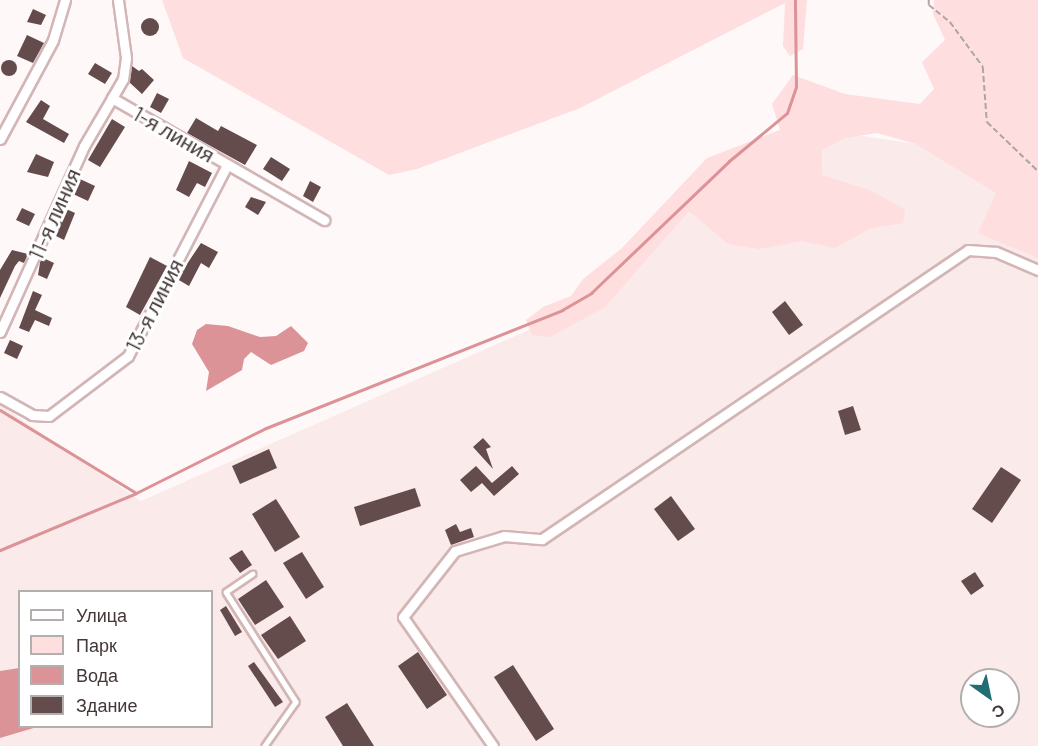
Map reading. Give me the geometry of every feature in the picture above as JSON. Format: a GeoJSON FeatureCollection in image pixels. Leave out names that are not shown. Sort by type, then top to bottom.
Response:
{"type":"FeatureCollection","features":[{"type":"Feature","properties":{"kind":"street"},"geometry":{"type":"LineString","coordinates":[[0,139],[53,40],[65,0]]}},
{"type":"Feature","properties":{"kind":"street","name":"1-я линия"},"geometry":{"type":"LineString","coordinates":[[118,0],[126,57],[123,79],[112,98],[324,220]]}},
{"type":"Feature","properties":{"kind":"street","name":"11-я линия"},"geometry":{"type":"LineString","coordinates":[[0,332],[84,146],[112,98]]}},
{"type":"Feature","properties":{"kind":"street","name":"13-я линия"},"geometry":{"type":"LineString","coordinates":[[0,397],[32,415],[49,416],[120,363],[135,346],[226,165]]}},
{"type":"Feature","properties":{"kind":"street"},"geometry":{"type":"LineString","coordinates":[[493,746],[403,617],[455,551],[504,536],[542,539],[968,250],[996,252],[1038,270]]}},
{"type":"Feature","properties":{"kind":"lane"},"geometry":{"type":"LineString","coordinates":[[253,574],[226,592],[296,702],[265,746]]}},
{"type":"Feature","properties":{"kind":"path"},"geometry":{"type":"LineString","coordinates":[[929,0],[929,5],[950,22],[983,67],[987,122],[1038,171]]}},
{"type":"Feature","properties":{"kind":"shaded area"},"geometry":{"type":"Polygon","coordinates":[[[848,134],[952,149],[1038,194],[1038,746],[0,746],[0,405],[141,501],[522,333],[601,295],[721,171],[848,134]]]}},
{"type":"Feature","properties":{"kind":"green space"},"geometry":{"type":"Polygon","coordinates":[[[162,0],[807,0],[803,49],[790,56],[783,46],[785,3],[580,108],[417,169],[389,175],[183,58],[162,0]]]}},
{"type":"Feature","properties":{"kind":"green space"},"geometry":{"type":"Polygon","coordinates":[[[934,0],[1038,0],[1038,258],[978,233],[996,193],[916,144],[877,133],[845,138],[822,150],[822,175],[869,190],[905,209],[903,223],[871,228],[835,248],[802,241],[759,249],[728,244],[689,211],[605,307],[550,337],[532,335],[526,320],[543,307],[571,296],[583,279],[622,248],[707,158],[780,130],[772,104],[793,75],[845,94],[920,104],[934,89],[922,62],[945,40],[933,14],[934,0]]]}},
{"type":"Feature","properties":{"kind":"water"},"geometry":{"type":"Polygon","coordinates":[[[206,324],[228,326],[260,337],[276,336],[291,326],[308,343],[304,351],[271,365],[251,352],[244,359],[242,370],[206,391],[209,372],[192,344],[197,330],[206,324]]]}},
{"type":"Feature","properties":{"kind":"water"},"geometry":{"type":"Polygon","coordinates":[[[18,668],[18,728],[34,728],[0,738],[0,671],[18,668]]]}},
{"type":"Feature","properties":{"kind":"building"},"geometry":{"type":"Polygon","coordinates":[[[33,9],[46,15],[41,25],[27,22],[33,9]]]}},
{"type":"Feature","properties":{"kind":"building"},"geometry":{"type":"Polygon","coordinates":[[[150,18],[156,21],[159,27],[156,33],[150,36],[144,33],[141,27],[144,21],[150,18]]]}},
{"type":"Feature","properties":{"kind":"building"},"geometry":{"type":"Polygon","coordinates":[[[27,35],[44,43],[33,63],[17,56],[27,35]]]}},
{"type":"Feature","properties":{"kind":"building"},"geometry":{"type":"Polygon","coordinates":[[[6,60],[12,60],[17,68],[15,74],[6,76],[1,71],[1,65],[6,60]]]}},
{"type":"Feature","properties":{"kind":"building"},"geometry":{"type":"Polygon","coordinates":[[[95,63],[112,73],[105,84],[88,74],[95,63]]]}},
{"type":"Feature","properties":{"kind":"building"},"geometry":{"type":"Polygon","coordinates":[[[132,66],[139,71],[142,69],[154,80],[142,94],[129,82],[132,66]]]}},
{"type":"Feature","properties":{"kind":"building"},"geometry":{"type":"Polygon","coordinates":[[[157,93],[169,99],[161,113],[150,107],[157,93]]]}},
{"type":"Feature","properties":{"kind":"building"},"geometry":{"type":"Polygon","coordinates":[[[41,100],[50,106],[43,119],[69,134],[64,143],[26,122],[41,100]]]}},
{"type":"Feature","properties":{"kind":"building"},"geometry":{"type":"Polygon","coordinates":[[[196,118],[218,131],[221,126],[257,145],[245,165],[187,133],[196,118]]]}},
{"type":"Feature","properties":{"kind":"building"},"geometry":{"type":"Polygon","coordinates":[[[112,119],[125,127],[100,167],[88,160],[112,119]]]}},
{"type":"Feature","properties":{"kind":"building"},"geometry":{"type":"Polygon","coordinates":[[[36,154],[54,162],[48,177],[27,172],[36,154]]]}},
{"type":"Feature","properties":{"kind":"building"},"geometry":{"type":"Polygon","coordinates":[[[271,157],[290,169],[282,181],[263,169],[271,157]]]}},
{"type":"Feature","properties":{"kind":"building"},"geometry":{"type":"Polygon","coordinates":[[[189,161],[212,173],[205,187],[197,183],[189,197],[176,190],[189,161]]]}},
{"type":"Feature","properties":{"kind":"building"},"geometry":{"type":"Polygon","coordinates":[[[80,179],[95,186],[88,201],[73,194],[80,179]]]}},
{"type":"Feature","properties":{"kind":"building"},"geometry":{"type":"Polygon","coordinates":[[[310,181],[321,187],[313,202],[303,196],[310,181]]]}},
{"type":"Feature","properties":{"kind":"building"},"geometry":{"type":"Polygon","coordinates":[[[251,197],[266,202],[258,215],[245,207],[251,197]]]}},
{"type":"Feature","properties":{"kind":"building"},"geometry":{"type":"Polygon","coordinates":[[[22,208],[35,214],[29,226],[16,220],[22,208]]]}},
{"type":"Feature","properties":{"kind":"building"},"geometry":{"type":"Polygon","coordinates":[[[64,208],[75,213],[64,240],[52,234],[64,208]]]}},
{"type":"Feature","properties":{"kind":"building"},"geometry":{"type":"Polygon","coordinates":[[[201,243],[218,252],[209,268],[201,263],[189,286],[177,279],[201,243]]]}},
{"type":"Feature","properties":{"kind":"building"},"geometry":{"type":"Polygon","coordinates":[[[12,250],[28,254],[24,263],[19,261],[15,266],[0,298],[0,270],[12,250]]]}},
{"type":"Feature","properties":{"kind":"building"},"geometry":{"type":"Polygon","coordinates":[[[41,257],[54,263],[47,279],[38,275],[41,257]]]}},
{"type":"Feature","properties":{"kind":"building"},"geometry":{"type":"Polygon","coordinates":[[[150,257],[167,266],[140,315],[126,307],[150,257]]]}},
{"type":"Feature","properties":{"kind":"building"},"geometry":{"type":"Polygon","coordinates":[[[33,291],[42,295],[35,310],[52,318],[49,326],[35,320],[29,332],[19,328],[33,291]]]}},
{"type":"Feature","properties":{"kind":"building"},"geometry":{"type":"Polygon","coordinates":[[[785,301],[803,325],[789,335],[772,312],[785,301]]]}},
{"type":"Feature","properties":{"kind":"building"},"geometry":{"type":"Polygon","coordinates":[[[10,340],[23,346],[17,359],[4,353],[10,340]]]}},
{"type":"Feature","properties":{"kind":"building"},"geometry":{"type":"Polygon","coordinates":[[[853,406],[861,430],[845,435],[838,411],[853,406]]]}},
{"type":"Feature","properties":{"kind":"building"},"geometry":{"type":"Polygon","coordinates":[[[483,438],[491,447],[486,449],[493,469],[473,447],[483,438]]]}},
{"type":"Feature","properties":{"kind":"building"},"geometry":{"type":"Polygon","coordinates":[[[269,449],[277,468],[240,484],[232,466],[269,449]]]}},
{"type":"Feature","properties":{"kind":"building"},"geometry":{"type":"Polygon","coordinates":[[[476,466],[492,483],[512,466],[519,474],[494,496],[482,483],[471,492],[460,480],[476,466]]]}},
{"type":"Feature","properties":{"kind":"building"},"geometry":{"type":"Polygon","coordinates":[[[1001,467],[1021,480],[992,523],[972,509],[1001,467]]]}},
{"type":"Feature","properties":{"kind":"building"},"geometry":{"type":"Polygon","coordinates":[[[415,488],[421,506],[360,526],[354,507],[415,488]]]}},
{"type":"Feature","properties":{"kind":"building"},"geometry":{"type":"Polygon","coordinates":[[[671,496],[695,529],[678,541],[654,509],[671,496]]]}},
{"type":"Feature","properties":{"kind":"building"},"geometry":{"type":"Polygon","coordinates":[[[276,499],[300,537],[275,552],[252,514],[276,499]]]}},
{"type":"Feature","properties":{"kind":"building"},"geometry":{"type":"Polygon","coordinates":[[[456,524],[460,532],[471,528],[474,537],[451,545],[445,530],[456,524]]]}},
{"type":"Feature","properties":{"kind":"building"},"geometry":{"type":"Polygon","coordinates":[[[242,550],[252,565],[240,573],[229,558],[242,550]]]}},
{"type":"Feature","properties":{"kind":"building"},"geometry":{"type":"Polygon","coordinates":[[[302,552],[324,587],[306,599],[283,563],[302,552]]]}},
{"type":"Feature","properties":{"kind":"building"},"geometry":{"type":"Polygon","coordinates":[[[975,572],[984,586],[971,595],[961,581],[975,572]]]}},
{"type":"Feature","properties":{"kind":"building"},"geometry":{"type":"Polygon","coordinates":[[[266,580],[284,607],[255,625],[238,599],[266,580]]]}},
{"type":"Feature","properties":{"kind":"building"},"geometry":{"type":"Polygon","coordinates":[[[226,606],[242,632],[235,636],[220,610],[226,606]]]}},
{"type":"Feature","properties":{"kind":"building"},"geometry":{"type":"Polygon","coordinates":[[[290,616],[306,641],[278,659],[261,635],[290,616]]]}},
{"type":"Feature","properties":{"kind":"building"},"geometry":{"type":"Polygon","coordinates":[[[418,652],[447,695],[427,709],[398,666],[418,652]]]}},
{"type":"Feature","properties":{"kind":"building"},"geometry":{"type":"Polygon","coordinates":[[[254,662],[283,702],[275,707],[248,666],[254,662]]]}},
{"type":"Feature","properties":{"kind":"building"},"geometry":{"type":"Polygon","coordinates":[[[513,665],[554,729],[536,741],[494,677],[513,665]]]}},
{"type":"Feature","properties":{"kind":"building"},"geometry":{"type":"Polygon","coordinates":[[[347,703],[374,746],[343,746],[325,717],[347,703]]]}},
{"type":"Feature","properties":{"kind":"waterway"},"geometry":{"type":"LineString","coordinates":[[0,550],[136,493],[266,428],[562,310],[591,293],[729,161],[787,113],[796,87],[795,0]]}},
{"type":"Feature","properties":{"kind":"waterway"},"geometry":{"type":"LineString","coordinates":[[0,410],[136,493]]}}]}
